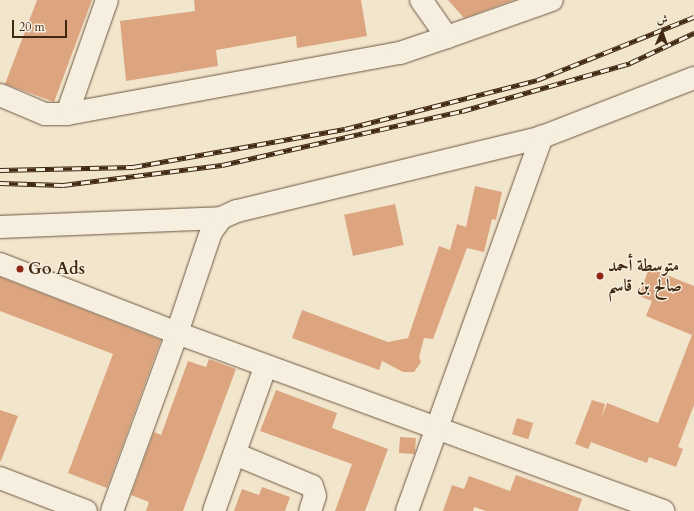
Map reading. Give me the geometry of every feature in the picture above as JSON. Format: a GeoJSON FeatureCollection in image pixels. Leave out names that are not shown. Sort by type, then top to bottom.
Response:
{"type":"FeatureCollection","features":[{"type":"Feature","properties":{"kind":"street"},"geometry":{"type":"LineString","coordinates":[[66,114],[107,0]]}},
{"type":"Feature","properties":{"kind":"street"},"geometry":{"type":"LineString","coordinates":[[421,0],[447,36]]}},
{"type":"Feature","properties":{"kind":"street"},"geometry":{"type":"LineString","coordinates":[[0,96],[45,114],[66,114],[400,53],[552,0]]}},
{"type":"Feature","properties":{"kind":"street"},"geometry":{"type":"LineString","coordinates":[[0,228],[221,218],[237,211],[542,137],[694,78]]}},
{"type":"Feature","properties":{"kind":"street"},"geometry":{"type":"LineString","coordinates":[[407,511],[542,137]]}},
{"type":"Feature","properties":{"kind":"street"},"geometry":{"type":"LineString","coordinates":[[112,511],[212,232],[221,218]]}},
{"type":"Feature","properties":{"kind":"street"},"geometry":{"type":"LineString","coordinates":[[0,264],[265,368],[437,430],[611,503],[663,511]]}},
{"type":"Feature","properties":{"kind":"street"},"geometry":{"type":"LineString","coordinates":[[214,511],[265,368]]}},
{"type":"Feature","properties":{"kind":"street"},"geometry":{"type":"LineString","coordinates":[[235,454],[312,486],[315,496],[310,511]]}},
{"type":"Feature","properties":{"kind":"street"},"geometry":{"type":"LineString","coordinates":[[0,478],[86,511]]}},
{"type":"Feature","properties":{"kind":"building"},"geometry":{"type":"Polygon","coordinates":[[[37,0],[92,0],[54,102],[5,84],[37,0]]]}},
{"type":"Feature","properties":{"kind":"building"},"geometry":{"type":"Polygon","coordinates":[[[194,0],[361,0],[367,36],[297,48],[296,36],[216,50],[218,66],[126,81],[120,21],[195,11],[194,0]]]}},
{"type":"Feature","properties":{"kind":"building"},"geometry":{"type":"Polygon","coordinates":[[[448,0],[514,0],[464,18],[448,0]]]}},
{"type":"Feature","properties":{"kind":"building"},"geometry":{"type":"Polygon","coordinates":[[[475,186],[502,192],[496,220],[492,219],[484,252],[467,248],[433,339],[424,338],[419,357],[421,362],[414,372],[403,372],[382,361],[379,370],[292,338],[302,310],[388,342],[408,338],[439,246],[450,250],[457,224],[466,227],[475,186]]]}},
{"type":"Feature","properties":{"kind":"building"},"geometry":{"type":"Polygon","coordinates":[[[395,204],[404,245],[353,256],[344,215],[395,204]]]}},
{"type":"Feature","properties":{"kind":"building"},"geometry":{"type":"Polygon","coordinates":[[[649,268],[694,286],[694,405],[678,447],[683,449],[676,467],[649,457],[647,463],[591,442],[588,449],[575,444],[592,400],[605,404],[601,419],[607,403],[658,423],[692,335],[646,316],[652,301],[639,296],[649,268]]]}},
{"type":"Feature","properties":{"kind":"building"},"geometry":{"type":"Polygon","coordinates":[[[0,277],[161,340],[107,488],[68,473],[113,354],[0,311],[0,277]]]}},
{"type":"Feature","properties":{"kind":"building"},"geometry":{"type":"Polygon","coordinates":[[[209,359],[236,369],[183,511],[146,511],[149,502],[131,495],[154,432],[161,435],[188,361],[206,367],[209,359]]]}},
{"type":"Feature","properties":{"kind":"building"},"geometry":{"type":"Polygon","coordinates":[[[276,390],[337,413],[332,428],[388,449],[365,511],[335,511],[352,464],[260,431],[276,390]]]}},
{"type":"Feature","properties":{"kind":"building"},"geometry":{"type":"Polygon","coordinates":[[[0,410],[18,416],[1,461],[0,461],[0,410]]]}},
{"type":"Feature","properties":{"kind":"building"},"geometry":{"type":"Polygon","coordinates":[[[517,418],[533,423],[528,439],[512,434],[517,418]]]}},
{"type":"Feature","properties":{"kind":"building"},"geometry":{"type":"Polygon","coordinates":[[[400,437],[416,438],[415,454],[399,453],[400,437]]]}},
{"type":"Feature","properties":{"kind":"building"},"geometry":{"type":"Polygon","coordinates":[[[516,475],[582,499],[578,511],[486,511],[474,507],[473,511],[443,511],[452,485],[464,489],[469,476],[510,491],[516,475]]]}},
{"type":"Feature","properties":{"kind":"building"},"geometry":{"type":"Polygon","coordinates":[[[262,487],[290,497],[285,511],[234,511],[242,489],[259,495],[262,487]]]}},
{"type":"Feature","properties":{"kind":"railway"},"geometry":{"type":"LineString","coordinates":[[0,170],[133,167],[345,129],[537,80],[694,17]]}},
{"type":"Feature","properties":{"kind":"railway"},"geometry":{"type":"LineString","coordinates":[[0,183],[63,185],[222,165],[462,111],[630,63],[694,33]]}},
{"type":"Feature","properties":{"kind":"place","name":"Go Ads"},"geometry":{"type":"Point","coordinates":[20,269]}},
{"type":"Feature","properties":{"kind":"place","name":"متوسطة أحمد صالح بن قاسم"},"geometry":{"type":"Point","coordinates":[600,276]}}]}
